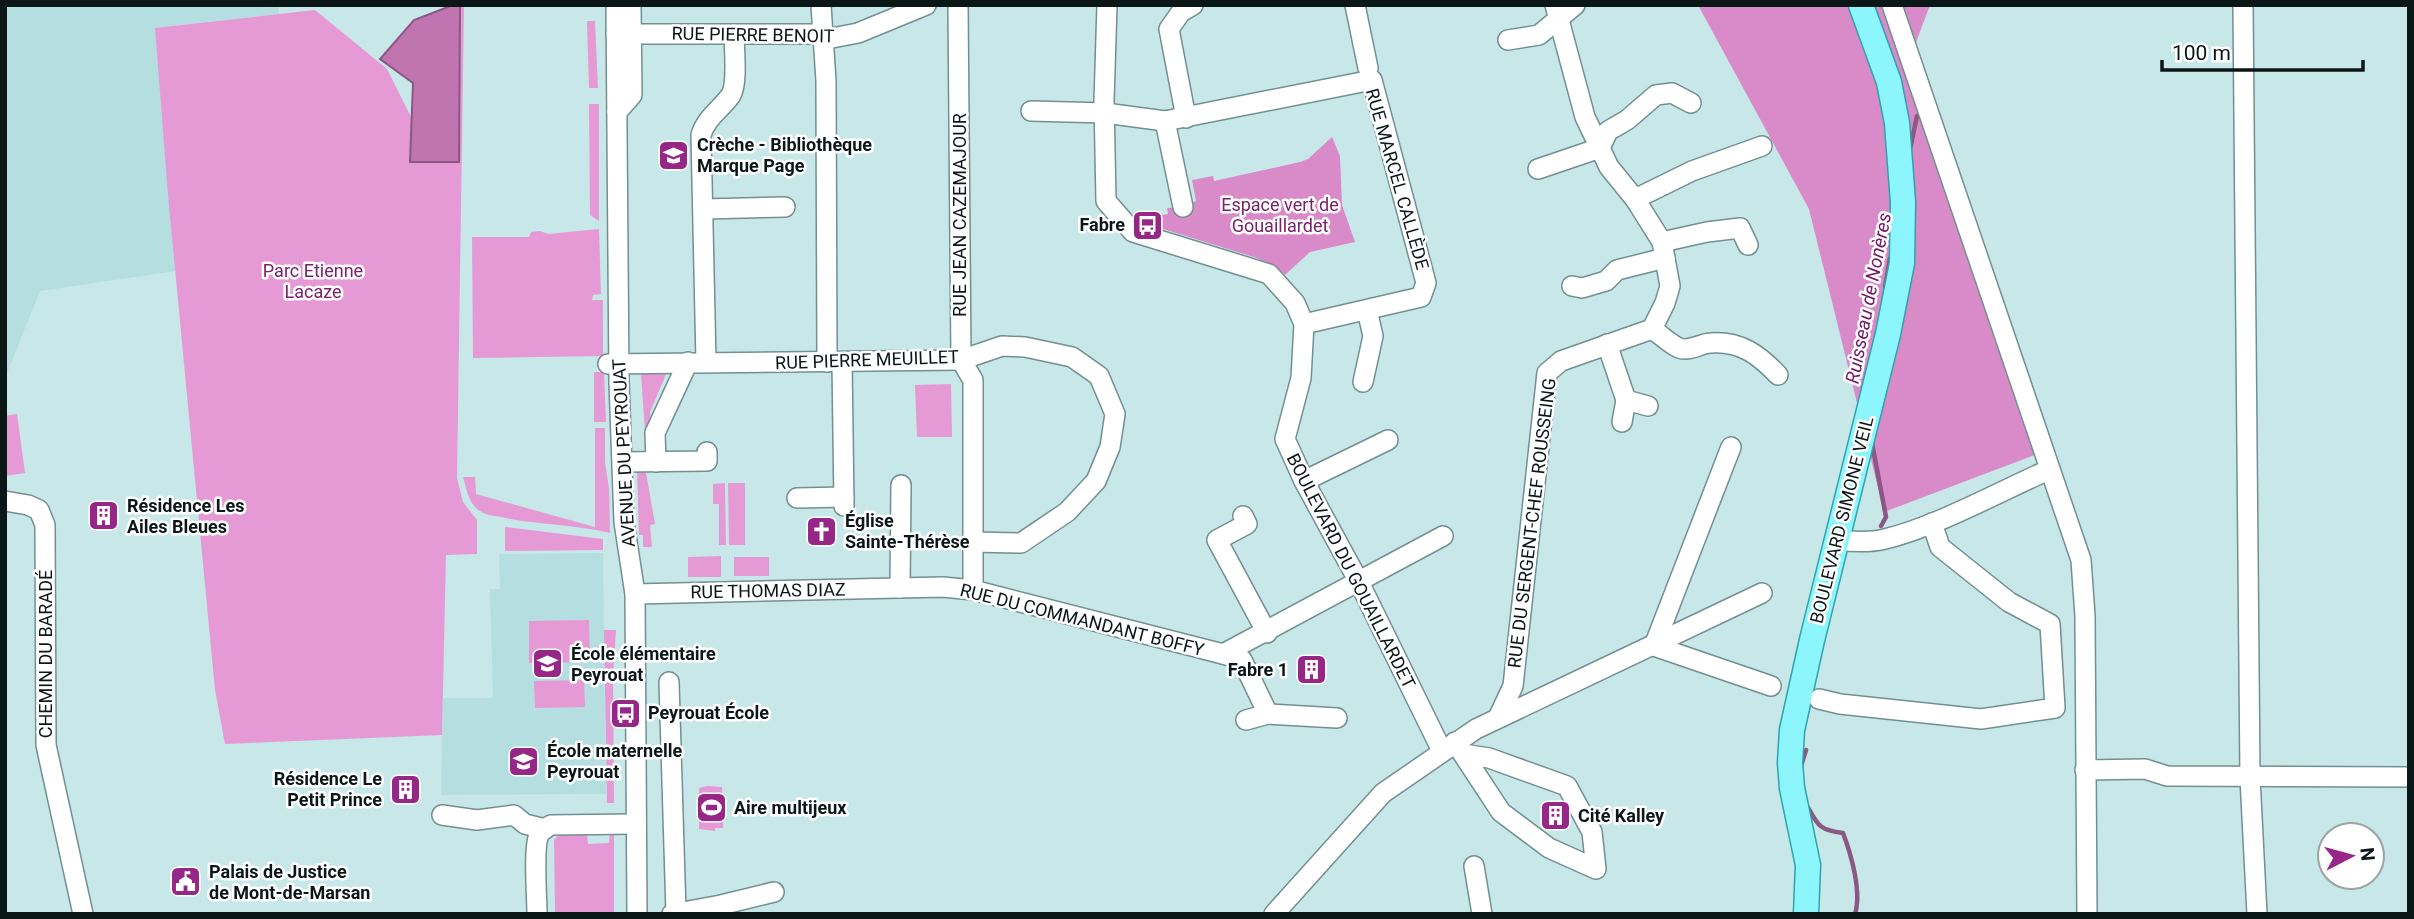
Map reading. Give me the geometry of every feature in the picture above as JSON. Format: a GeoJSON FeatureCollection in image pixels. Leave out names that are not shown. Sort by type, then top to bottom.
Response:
{"type":"FeatureCollection","features":[{"type":"Feature","properties":{"kind":"main road","name":"BOULEVARD SIMONE VEIL"},"geometry":{"type":"LineString","coordinates":[[1806,914],[1808,865],[1792,788],[1792,730],[1897,297],[1904,231],[1897,124],[1889,82],[1861,5]]}},
{"type":"Feature","properties":{"kind":"street"},"geometry":{"type":"LineString","coordinates":[[616,5],[623,34]]}},
{"type":"Feature","properties":{"kind":"street"},"geometry":{"type":"LineString","coordinates":[[623,34],[631,5]]}},
{"type":"Feature","properties":{"kind":"street"},"geometry":{"type":"LineString","coordinates":[[797,499],[844,501],[834,362],[826,82],[821,5]]}},
{"type":"Feature","properties":{"kind":"street","name":"RUE PIERRE BENOIT"},"geometry":{"type":"LineString","coordinates":[[623,34],[822,34],[832,38],[858,33],[926,5]]}},
{"type":"Feature","properties":{"kind":"street","name":"RUE JEAN CAZEMAJOUR"},"geometry":{"type":"LineString","coordinates":[[958,5],[961,360],[973,380],[973,590]]}},
{"type":"Feature","properties":{"kind":"street"},"geometry":{"type":"LineString","coordinates":[[1107,5],[1104,101],[1106,201],[1133,232],[1269,274],[1294,303],[1304,324]]}},
{"type":"Feature","properties":{"kind":"street"},"geometry":{"type":"LineString","coordinates":[[1186,118],[1169,29],[1181,12],[1193,5]]}},
{"type":"Feature","properties":{"kind":"street"},"geometry":{"type":"LineString","coordinates":[[1355,5],[1368,68]]}},
{"type":"Feature","properties":{"kind":"street"},"geometry":{"type":"LineString","coordinates":[[1508,40],[1539,35],[1557,11],[1575,5]]}},
{"type":"Feature","properties":{"kind":"street"},"geometry":{"type":"LineString","coordinates":[[1892,5],[2081,560],[2085,616],[2087,914]]}},
{"type":"Feature","properties":{"kind":"street"},"geometry":{"type":"LineString","coordinates":[[2243,5],[2250,778],[2258,914]]}},
{"type":"Feature","properties":{"kind":"street"},"geometry":{"type":"LineString","coordinates":[[1557,11],[1584,117],[1609,167],[1634,199],[1663,250],[1670,286],[1652,329],[1680,348],[1690,349],[1710,342],[1736,345],[1760,355],[1778,374]]}},
{"type":"Feature","properties":{"kind":"street","name":"AVENUE DU PEYROUAT"},"geometry":{"type":"LineString","coordinates":[[623,34],[617,111],[613,364],[623,462],[624,522],[635,594],[637,914]]}},
{"type":"Feature","properties":{"kind":"street"},"geometry":{"type":"LineString","coordinates":[[656,462],[655,433],[697,362],[704,214],[701,135],[704,125],[732,93],[734,34]]}},
{"type":"Feature","properties":{"kind":"street","name":"RUE MARCEL CALLÈDE"},"geometry":{"type":"LineString","coordinates":[[1031,111],[1105,113],[1165,121],[1372,80],[1426,283],[1421,297],[1304,324]]}},
{"type":"Feature","properties":{"kind":"street"},"geometry":{"type":"LineString","coordinates":[[1538,169],[1600,148],[1608,131],[1627,120],[1656,95],[1672,93],[1691,103]]}},
{"type":"Feature","properties":{"kind":"street"},"geometry":{"type":"LineString","coordinates":[[1165,121],[1184,207]]}},
{"type":"Feature","properties":{"kind":"street"},"geometry":{"type":"LineString","coordinates":[[1634,199],[1692,171],[1762,146]]}},
{"type":"Feature","properties":{"kind":"street"},"geometry":{"type":"LineString","coordinates":[[704,214],[785,207]]}},
{"type":"Feature","properties":{"kind":"street"},"geometry":{"type":"LineString","coordinates":[[1572,286],[1582,288],[1606,281],[1617,270],[1707,232],[1740,228],[1748,245]]}},
{"type":"Feature","properties":{"kind":"street"},"geometry":{"type":"LineString","coordinates":[[1363,382],[1373,336],[1367,310]]}},
{"type":"Feature","properties":{"kind":"street","name":"BOULEVARD DU GOUAILLARDET"},"geometry":{"type":"LineString","coordinates":[[1304,324],[1301,378],[1285,439],[1304,481],[1453,749]]}},
{"type":"Feature","properties":{"kind":"street","name":"RUE DU SERGENT-CHEF ROUSSEING"},"geometry":{"type":"LineString","coordinates":[[1498,718],[1513,686],[1547,373],[1562,360],[1652,329]]}},
{"type":"Feature","properties":{"kind":"street"},"geometry":{"type":"LineString","coordinates":[[1608,344],[1626,400],[1622,422]]}},
{"type":"Feature","properties":{"kind":"street","name":"RUE PIERRE MEUILLET"},"geometry":{"type":"LineString","coordinates":[[613,364],[961,360],[1002,345],[1025,346],[1072,357],[1099,376],[1115,414],[1110,447],[1096,481],[1067,512],[1021,543],[973,542]]}},
{"type":"Feature","properties":{"kind":"street"},"geometry":{"type":"LineString","coordinates":[[1626,400],[1648,406]]}},
{"type":"Feature","properties":{"kind":"street"},"geometry":{"type":"LineString","coordinates":[[1304,481],[1388,440]]}},
{"type":"Feature","properties":{"kind":"street"},"geometry":{"type":"LineString","coordinates":[[1654,646],[1731,447]]}},
{"type":"Feature","properties":{"kind":"street"},"geometry":{"type":"LineString","coordinates":[[623,462],[707,461],[707,452]]}},
{"type":"Feature","properties":{"kind":"street"},"geometry":{"type":"LineString","coordinates":[[1837,540],[1865,542],[1886,539],[1932,523],[2044,472]]}},
{"type":"Feature","properties":{"kind":"street"},"geometry":{"type":"LineString","coordinates":[[900,588],[901,485]]}},
{"type":"Feature","properties":{"kind":"street","name":"CHEMIN DU BARADÉ"},"geometry":{"type":"LineString","coordinates":[[5,501],[39,510],[45,525],[46,745],[83,914]]}},
{"type":"Feature","properties":{"kind":"street"},"geometry":{"type":"LineString","coordinates":[[1243,516],[1247,524],[1217,540],[1266,633]]}},
{"type":"Feature","properties":{"kind":"street"},"geometry":{"type":"LineString","coordinates":[[1819,699],[1840,704],[1981,719],[2055,708],[2050,624],[2009,602],[1940,547],[1932,523]]}},
{"type":"Feature","properties":{"kind":"street","name":"RUE DU COMMANDANT BOFFY"},"geometry":{"type":"LineString","coordinates":[[900,588],[943,587],[973,590],[1223,654],[1443,536]]}},
{"type":"Feature","properties":{"kind":"street","name":"RUE THOMAS DIAZ"},"geometry":{"type":"LineString","coordinates":[[635,594],[900,588]]}},
{"type":"Feature","properties":{"kind":"street"},"geometry":{"type":"LineString","coordinates":[[1274,914],[1383,793],[1498,718],[1762,593]]}},
{"type":"Feature","properties":{"kind":"street"},"geometry":{"type":"LineString","coordinates":[[1654,646],[1771,686]]}},
{"type":"Feature","properties":{"kind":"street"},"geometry":{"type":"LineString","coordinates":[[1223,654],[1242,660],[1268,714]]}},
{"type":"Feature","properties":{"kind":"street"},"geometry":{"type":"LineString","coordinates":[[669,681],[674,914],[774,892]]}},
{"type":"Feature","properties":{"kind":"street"},"geometry":{"type":"LineString","coordinates":[[1246,720],[1268,714],[1337,718]]}},
{"type":"Feature","properties":{"kind":"street"},"geometry":{"type":"LineString","coordinates":[[1453,749],[1489,758],[1567,786],[1592,832],[1596,869],[1549,849],[1502,812],[1453,749]]}},
{"type":"Feature","properties":{"kind":"street"},"geometry":{"type":"LineString","coordinates":[[2085,770],[2146,769],[2167,776],[2250,778],[2409,777]]}},
{"type":"Feature","properties":{"kind":"street"},"geometry":{"type":"LineString","coordinates":[[442,816],[477,820],[514,815],[525,824],[545,829]]}},
{"type":"Feature","properties":{"kind":"street"},"geometry":{"type":"LineString","coordinates":[[537,914],[538,835],[551,825],[635,824]]}},
{"type":"Feature","properties":{"kind":"street"},"geometry":{"type":"LineString","coordinates":[[1474,866],[1482,914]]}},
{"type":"Feature","properties":{"kind":"shaded area"},"geometry":{"type":"Polygon","coordinates":[[[5,5],[279,5],[279,14],[155,28],[176,271],[40,291],[5,378],[5,5]]]}},
{"type":"Feature","properties":{"kind":"shaded area"},"geometry":{"type":"Polygon","coordinates":[[[453,5],[460,5],[459,162],[410,162],[413,83],[380,59],[414,20],[453,5]]]}},
{"type":"Feature","properties":{"kind":"shaded area"},"geometry":{"type":"Polygon","coordinates":[[[603,553],[606,794],[441,795],[443,698],[493,698],[490,589],[500,589],[499,554],[603,553]]]}},
{"type":"Feature","properties":{"kind":"green space","name":"Parc Etienne Lacaze"},"geometry":{"type":"Polygon","coordinates":[[[460,5],[464,5],[457,478],[463,502],[477,520],[477,554],[446,555],[442,735],[225,744],[215,690],[168,195],[155,28],[315,10],[387,69],[414,123],[458,162],[460,5]]]}},
{"type":"Feature","properties":{"kind":"green space"},"geometry":{"type":"Polygon","coordinates":[[[1698,5],[1930,5],[1912,53],[2037,454],[1884,512],[1809,209],[1698,5]]]}},
{"type":"Feature","properties":{"kind":"green space"},"geometry":{"type":"Polygon","coordinates":[[[587,21],[595,21],[598,88],[589,88],[587,21]]]}},
{"type":"Feature","properties":{"kind":"green space"},"geometry":{"type":"Polygon","coordinates":[[[589,104],[599,104],[599,221],[590,215],[589,104]]]}},
{"type":"Feature","properties":{"kind":"green space","name":"Espace vert de Gouaillardet"},"geometry":{"type":"Polygon","coordinates":[[[1332,137],[1340,156],[1342,205],[1355,242],[1310,252],[1285,275],[1275,266],[1257,258],[1134,220],[1168,214],[1167,208],[1183,207],[1196,201],[1192,180],[1213,176],[1214,181],[1300,162],[1308,159],[1332,137]]]}},
{"type":"Feature","properties":{"kind":"green space"},"geometry":{"type":"Polygon","coordinates":[[[599,229],[601,294],[593,295],[592,300],[603,300],[603,356],[473,358],[472,237],[529,237],[531,232],[548,234],[599,229]]]}},
{"type":"Feature","properties":{"kind":"green space"},"geometry":{"type":"Polygon","coordinates":[[[594,372],[604,372],[606,422],[594,422],[594,372]]]}},
{"type":"Feature","properties":{"kind":"green space"},"geometry":{"type":"Polygon","coordinates":[[[667,372],[650,412],[653,459],[647,459],[641,374],[667,372]]]}},
{"type":"Feature","properties":{"kind":"green space"},"geometry":{"type":"Polygon","coordinates":[[[951,384],[952,437],[917,437],[915,385],[951,384]]]}},
{"type":"Feature","properties":{"kind":"green space"},"geometry":{"type":"Polygon","coordinates":[[[17,414],[25,473],[5,476],[5,416],[17,414]]]}},
{"type":"Feature","properties":{"kind":"green space"},"geometry":{"type":"Polygon","coordinates":[[[595,428],[605,428],[610,533],[490,515],[476,508],[471,501],[463,477],[475,477],[476,494],[595,527],[595,428]]]}},
{"type":"Feature","properties":{"kind":"green space"},"geometry":{"type":"Polygon","coordinates":[[[637,467],[645,467],[655,524],[650,525],[652,547],[643,547],[643,535],[639,535],[637,467]]]}},
{"type":"Feature","properties":{"kind":"green space"},"geometry":{"type":"Polygon","coordinates":[[[725,483],[726,545],[719,545],[719,504],[713,504],[713,484],[725,483]]]}},
{"type":"Feature","properties":{"kind":"green space"},"geometry":{"type":"Polygon","coordinates":[[[728,483],[745,483],[745,545],[729,545],[728,483]]]}},
{"type":"Feature","properties":{"kind":"green space"},"geometry":{"type":"Polygon","coordinates":[[[505,527],[603,539],[603,550],[505,551],[505,527]]]}},
{"type":"Feature","properties":{"kind":"green space"},"geometry":{"type":"Polygon","coordinates":[[[721,556],[721,577],[688,577],[688,557],[721,556]]]}},
{"type":"Feature","properties":{"kind":"green space"},"geometry":{"type":"Polygon","coordinates":[[[734,557],[769,557],[769,576],[734,576],[734,557]]]}},
{"type":"Feature","properties":{"kind":"green space"},"geometry":{"type":"Polygon","coordinates":[[[589,620],[590,662],[529,663],[529,621],[589,620]]]}},
{"type":"Feature","properties":{"kind":"green space"},"geometry":{"type":"Polygon","coordinates":[[[604,630],[616,630],[613,676],[614,803],[607,803],[604,630]]]}},
{"type":"Feature","properties":{"kind":"green space"},"geometry":{"type":"Polygon","coordinates":[[[584,680],[585,707],[535,708],[534,681],[584,680]]]}},
{"type":"Feature","properties":{"kind":"green space","name":"Aire multijeux"},"geometry":{"type":"Polygon","coordinates":[[[722,787],[723,828],[715,828],[715,831],[699,829],[699,788],[722,787]]]}},
{"type":"Feature","properties":{"kind":"green space"},"geometry":{"type":"Polygon","coordinates":[[[610,831],[614,831],[614,914],[555,914],[554,840],[561,832],[587,832],[588,844],[609,843],[610,831]]]}},
{"type":"Feature","properties":{"kind":"waterway","name":"Ruisseau de Nonères"},"geometry":{"type":"LineString","coordinates":[[1910,149],[1917,116]]}},
{"type":"Feature","properties":{"kind":"waterway","name":"Ruisseau de Nonères"},"geometry":{"type":"LineString","coordinates":[[1885,287],[1890,258]]}},
{"type":"Feature","properties":{"kind":"waterway","name":"Ruisseau de Nonères"},"geometry":{"type":"LineString","coordinates":[[1872,443],[1886,517],[1881,526]]}},
{"type":"Feature","properties":{"kind":"waterway","name":"Ruisseau de Nonères"},"geometry":{"type":"LineString","coordinates":[[1801,766],[1806,750]]}},
{"type":"Feature","properties":{"kind":"waterway","name":"Ruisseau de Nonères"},"geometry":{"type":"LineString","coordinates":[[1806,804],[1823,828],[1843,833],[1856,884],[1855,914]]}},
{"type":"Feature","properties":{"kind":"place","name":"Crèche - Bibliothèque Marque Page"},"geometry":{"type":"Point","coordinates":[674,155]}},
{"type":"Feature","properties":{"kind":"place","name":"Fabre"},"geometry":{"type":"Point","coordinates":[1148,225]}},
{"type":"Feature","properties":{"kind":"place","name":"Résidence Les Ailes Bleues"},"geometry":{"type":"Point","coordinates":[104,516]}},
{"type":"Feature","properties":{"kind":"place","name":"Église Sainte-Thérèse"},"geometry":{"type":"Point","coordinates":[822,531]}},
{"type":"Feature","properties":{"kind":"place","name":"École élémentaire Peyrouat"},"geometry":{"type":"Point","coordinates":[548,664]}},
{"type":"Feature","properties":{"kind":"place","name":"Fabre 1"},"geometry":{"type":"Point","coordinates":[1311,670]}},
{"type":"Feature","properties":{"kind":"place","name":"Peyrouat École"},"geometry":{"type":"Point","coordinates":[625,713]}},
{"type":"Feature","properties":{"kind":"place","name":"École maternelle Peyrouat"},"geometry":{"type":"Point","coordinates":[524,761]}},
{"type":"Feature","properties":{"kind":"place","name":"Résidence Le Petit Prince"},"geometry":{"type":"Point","coordinates":[405,789]}},
{"type":"Feature","properties":{"kind":"place","name":"Aire multijeux"},"geometry":{"type":"Point","coordinates":[711,808]}},
{"type":"Feature","properties":{"kind":"place","name":"Cité Kalley"},"geometry":{"type":"Point","coordinates":[1555,816]}},
{"type":"Feature","properties":{"kind":"place","name":"Palais de Justice de Mont-de-Marsan"},"geometry":{"type":"Point","coordinates":[186,882]}}]}
